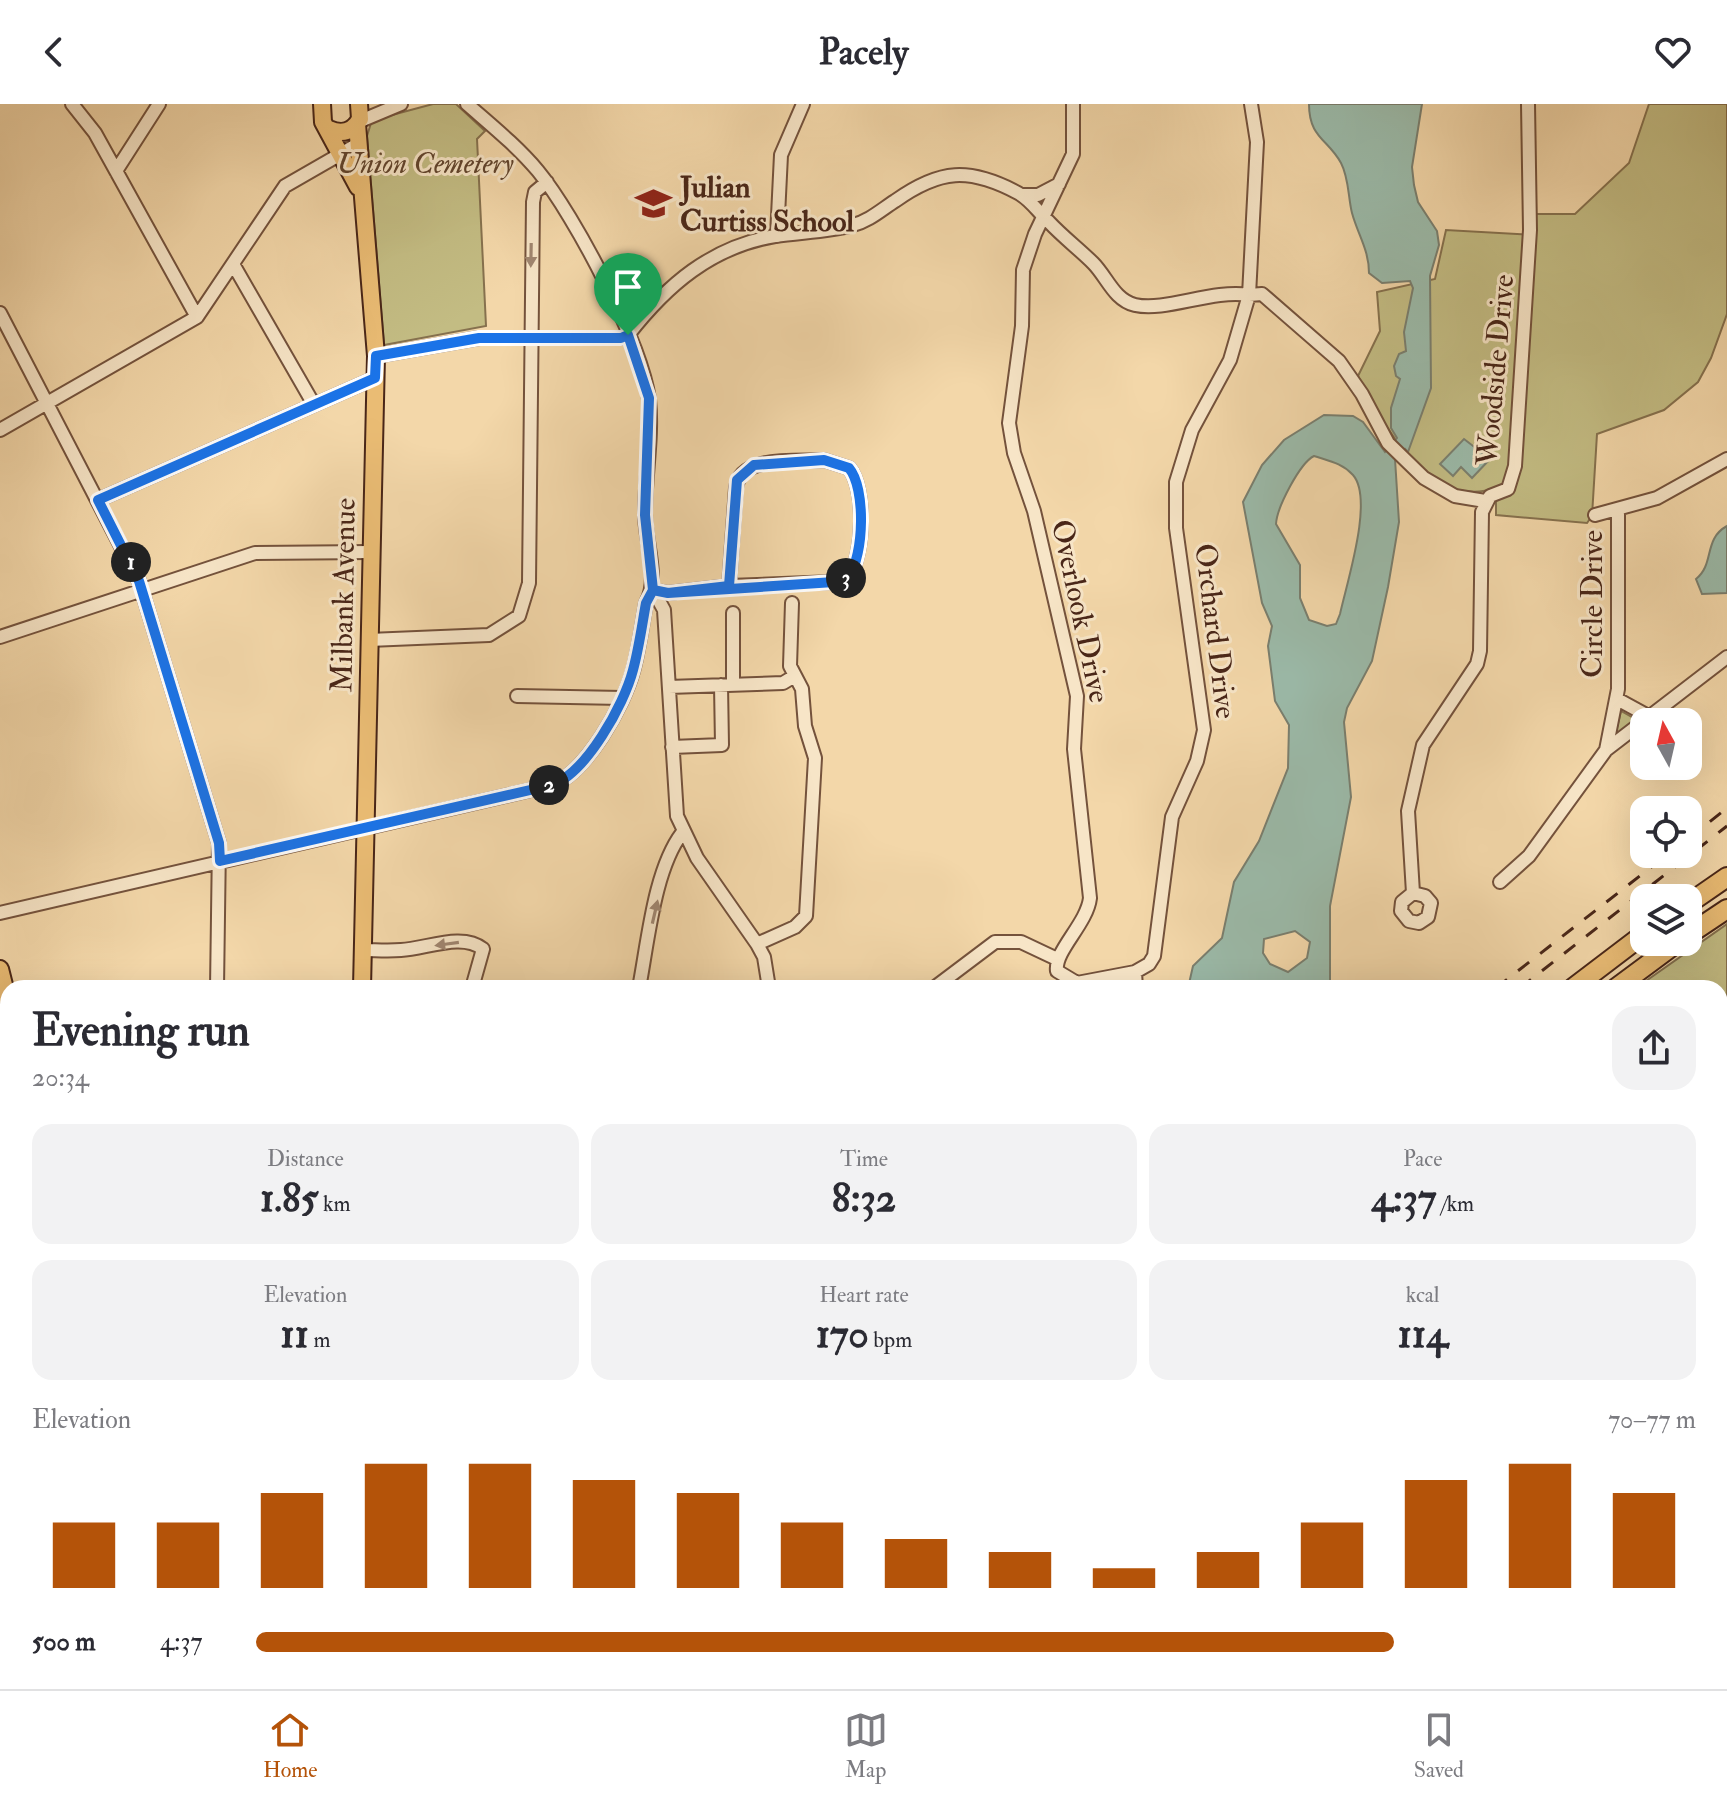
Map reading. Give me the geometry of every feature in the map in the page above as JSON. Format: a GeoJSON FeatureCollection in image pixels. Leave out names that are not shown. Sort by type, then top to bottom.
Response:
{"type":"FeatureCollection","features":[{"type":"Feature","properties":{"kind":"highway"},"geometry":{"type":"LineString","coordinates":[[1702,894],[1727,877]]}},
{"type":"Feature","properties":{"kind":"highway"},"geometry":{"type":"LineString","coordinates":[[1702,926],[1727,909]]}},
{"type":"Feature","properties":{"kind":"highway"},"geometry":{"type":"LineString","coordinates":[[1584,980],[1630,945]]}},
{"type":"Feature","properties":{"kind":"highway"},"geometry":{"type":"LineString","coordinates":[[1627,980],[1659,956]]}},
{"type":"Feature","properties":{"kind":"main road","name":"Milbank Avenue"},"geometry":{"type":"LineString","coordinates":[[359,104],[358,144],[376,356],[362,980]]}},
{"type":"Feature","properties":{"kind":"main road","name":"Milbank Avenue"},"geometry":{"type":"LineString","coordinates":[[321,113],[364,203]]}},
{"type":"Feature","properties":{"kind":"main road"},"geometry":{"type":"LineString","coordinates":[[321,113],[346,132],[358,123]]}},
{"type":"Feature","properties":{"kind":"street"},"geometry":{"type":"LineString","coordinates":[[72,104],[95,133],[197,317]]}},
{"type":"Feature","properties":{"kind":"street"},"geometry":{"type":"LineString","coordinates":[[116,171],[159,104]]}},
{"type":"Feature","properties":{"kind":"street"},"geometry":{"type":"LineString","coordinates":[[358,123],[401,104]]}},
{"type":"Feature","properties":{"kind":"street"},"geometry":{"type":"LineString","coordinates":[[467,104],[517,148],[547,182],[605,283],[628,335],[649,398],[645,515],[653,590],[664,610],[675,806],[682,833],[764,957],[768,980]]}},
{"type":"Feature","properties":{"kind":"street"},"geometry":{"type":"LineString","coordinates":[[777,236],[781,155],[803,104]]}},
{"type":"Feature","properties":{"kind":"street","name":"Overlook Drive"},"geometry":{"type":"LineString","coordinates":[[1057,959],[1084,919],[1090,898],[1074,749],[1078,710],[1034,511],[1014,453],[1009,423],[1022,326],[1023,270],[1043,216],[1062,182],[1075,142],[1073,104]]}},
{"type":"Feature","properties":{"kind":"street","name":"Orchard Drive"},"geometry":{"type":"LineString","coordinates":[[1135,972],[1149,964],[1154,956],[1168,836],[1186,781],[1197,761],[1204,730],[1176,528],[1178,465],[1192,430],[1230,360],[1249,295],[1257,142],[1251,104]]}},
{"type":"Feature","properties":{"kind":"street","name":"Woodside Drive"},"geometry":{"type":"LineString","coordinates":[[1413,893],[1408,811],[1423,745],[1477,664],[1485,501],[1508,489],[1515,466],[1530,242],[1528,104]]}},
{"type":"Feature","properties":{"kind":"street"},"geometry":{"type":"LineString","coordinates":[[0,430],[197,317],[285,186],[358,144]]}},
{"type":"Feature","properties":{"kind":"street"},"geometry":{"type":"LineString","coordinates":[[376,356],[479,338],[621,338],[628,335],[670,288],[703,261],[737,246],[777,236],[855,225],[927,181],[950,174],[973,175],[1022,195],[1038,195],[1062,182]]}},
{"type":"Feature","properties":{"kind":"street"},"geometry":{"type":"LineString","coordinates":[[369,640],[489,635],[504,629],[523,608],[529,583],[533,202],[535,192],[547,182]]}},
{"type":"Feature","properties":{"kind":"street"},"geometry":{"type":"LineString","coordinates":[[1022,195],[1092,261],[1119,297],[1133,305],[1159,305],[1219,294],[1262,294],[1339,361],[1362,394],[1388,443],[1424,478],[1446,491],[1485,501]]}},
{"type":"Feature","properties":{"kind":"street"},"geometry":{"type":"LineString","coordinates":[[233,264],[313,403]]}},
{"type":"Feature","properties":{"kind":"street"},"geometry":{"type":"LineString","coordinates":[[0,313],[142,590],[219,843],[217,980]]}},
{"type":"Feature","properties":{"kind":"street"},"geometry":{"type":"LineString","coordinates":[[98,500],[375,378]]}},
{"type":"Feature","properties":{"kind":"street"},"geometry":{"type":"LineString","coordinates":[[1595,515],[1657,498],[1727,459]]}},
{"type":"Feature","properties":{"kind":"street"},"geometry":{"type":"LineString","coordinates":[[653,590],[668,593],[729,586],[834,582],[849,576],[856,560],[861,491],[849,468],[824,460],[754,465],[745,470],[737,480],[729,586]]}},
{"type":"Feature","properties":{"kind":"street","name":"Circle Drive"},"geometry":{"type":"LineString","coordinates":[[1606,750],[1617,699],[1618,510]]}},
{"type":"Feature","properties":{"kind":"street"},"geometry":{"type":"LineString","coordinates":[[0,637],[255,553],[371,552]]}},
{"type":"Feature","properties":{"kind":"street"},"geometry":{"type":"LineString","coordinates":[[0,913],[564,781],[584,762],[622,698],[633,670],[646,603],[653,590]]}},
{"type":"Feature","properties":{"kind":"street"},"geometry":{"type":"LineString","coordinates":[[757,944],[795,927],[806,916],[815,758],[805,726],[802,689],[793,677],[792,603]]}},
{"type":"Feature","properties":{"kind":"street"},"geometry":{"type":"LineString","coordinates":[[672,747],[722,745],[733,613]]}},
{"type":"Feature","properties":{"kind":"street"},"geometry":{"type":"LineString","coordinates":[[1662,708],[1727,657]]}},
{"type":"Feature","properties":{"kind":"street"},"geometry":{"type":"LineString","coordinates":[[669,687],[783,683],[793,677]]}},
{"type":"Feature","properties":{"kind":"street"},"geometry":{"type":"LineString","coordinates":[[517,696],[622,698]]}},
{"type":"Feature","properties":{"kind":"street","name":"Circle Drive"},"geometry":{"type":"LineString","coordinates":[[1617,699],[1634,708]]}},
{"type":"Feature","properties":{"kind":"street"},"geometry":{"type":"LineString","coordinates":[[1500,882],[1529,856],[1606,750],[1630,732]]}},
{"type":"Feature","properties":{"kind":"street"},"geometry":{"type":"LineString","coordinates":[[641,980],[663,874],[674,843],[682,833]]}},
{"type":"Feature","properties":{"kind":"street"},"geometry":{"type":"LineString","coordinates":[[362,950],[399,950],[453,942],[479,946],[483,949],[474,980]]}},
{"type":"Feature","properties":{"kind":"street"},"geometry":{"type":"LineString","coordinates":[[943,980],[995,942],[1021,942],[1057,959],[1057,971],[1072,980]]}},
{"type":"Feature","properties":{"kind":"street"},"geometry":{"type":"LineString","coordinates":[[1093,980],[1135,972],[1136,980]]}},
{"type":"Feature","properties":{"kind":"green space","name":"Union Cemetery"},"geometry":{"type":"Polygon","coordinates":[[[433,104],[456,104],[485,131],[477,139],[486,326],[384,345],[367,136],[371,123],[377,119],[433,104]]]}},
{"type":"Feature","properties":{"kind":"green space"},"geometry":{"type":"Polygon","coordinates":[[[1649,104],[1727,104],[1727,314],[1711,358],[1698,382],[1664,410],[1597,434],[1592,516],[1587,523],[1496,515],[1496,488],[1472,492],[1449,487],[1429,476],[1411,459],[1395,439],[1358,376],[1380,331],[1377,292],[1435,279],[1446,230],[1535,235],[1536,214],[1575,214],[1629,163],[1649,104]]]}},
{"type":"Feature","properties":{"kind":"green space"},"geometry":{"type":"Polygon","coordinates":[[[1621,711],[1630,716],[1630,725],[1616,732],[1621,711]]]}},
{"type":"Feature","properties":{"kind":"green space"},"geometry":{"type":"Polygon","coordinates":[[[1727,924],[1727,980],[1647,980],[1682,956],[1702,956],[1702,942],[1727,924]]]}},
{"type":"Feature","properties":{"kind":"shaded area"},"geometry":{"type":"Polygon","coordinates":[[[1309,104],[1422,104],[1412,167],[1414,185],[1418,202],[1437,231],[1439,245],[1430,276],[1431,388],[1408,452],[1405,449],[1395,459],[1399,522],[1388,587],[1372,661],[1347,708],[1344,722],[1351,797],[1330,906],[1330,980],[1190,980],[1193,966],[1222,938],[1234,882],[1259,841],[1288,768],[1289,725],[1275,701],[1268,646],[1272,626],[1262,603],[1243,502],[1262,465],[1284,440],[1324,415],[1353,416],[1363,422],[1385,452],[1397,438],[1391,428],[1391,408],[1400,379],[1394,366],[1399,354],[1406,351],[1404,332],[1413,288],[1410,281],[1382,283],[1369,273],[1365,250],[1352,213],[1344,169],[1312,124],[1309,104]],[[1314,456],[1308,460],[1290,486],[1276,524],[1300,565],[1300,598],[1309,620],[1327,626],[1336,624],[1340,614],[1360,521],[1359,487],[1353,475],[1340,465],[1314,456]],[[1295,931],[1264,939],[1263,953],[1270,964],[1288,972],[1307,958],[1310,942],[1295,931]]]}},
{"type":"Feature","properties":{"kind":"shaded area"},"geometry":{"type":"Polygon","coordinates":[[[1464,439],[1490,459],[1472,478],[1461,467],[1453,476],[1440,464],[1464,439]]]}},
{"type":"Feature","properties":{"kind":"shaded area"},"geometry":{"type":"Polygon","coordinates":[[[1727,526],[1727,593],[1702,594],[1696,579],[1702,573],[1715,538],[1727,526]]]}},
{"type":"Feature","properties":{"kind":"railway"},"geometry":{"type":"LineString","coordinates":[[1702,828],[1727,808]]}},
{"type":"Feature","properties":{"kind":"railway"},"geometry":{"type":"LineString","coordinates":[[1530,980],[1727,826]]}},
{"type":"Feature","properties":{"kind":"railway"},"geometry":{"type":"LineString","coordinates":[[1506,980],[1650,868]]}},
{"type":"Feature","properties":{"kind":"place","name":"Julian Curtiss School"},"geometry":{"type":"Point","coordinates":[654,204]}},
{"type":"Feature","properties":{"kind":"route"},"geometry":{"type":"LineString","coordinates":[[628,335],[621,338],[479,338],[376,356],[375,378],[98,500],[139,581],[219,843],[220,861],[552,785],[572,776],[589,755],[628,685],[646,603],[653,590],[668,593],[729,586],[737,480],[754,465],[824,460],[842,463],[855,475],[861,491],[860,513],[856,560],[849,576],[834,582],[729,586],[703,588],[668,593],[653,590],[645,515],[649,398],[628,335]]}}]}
